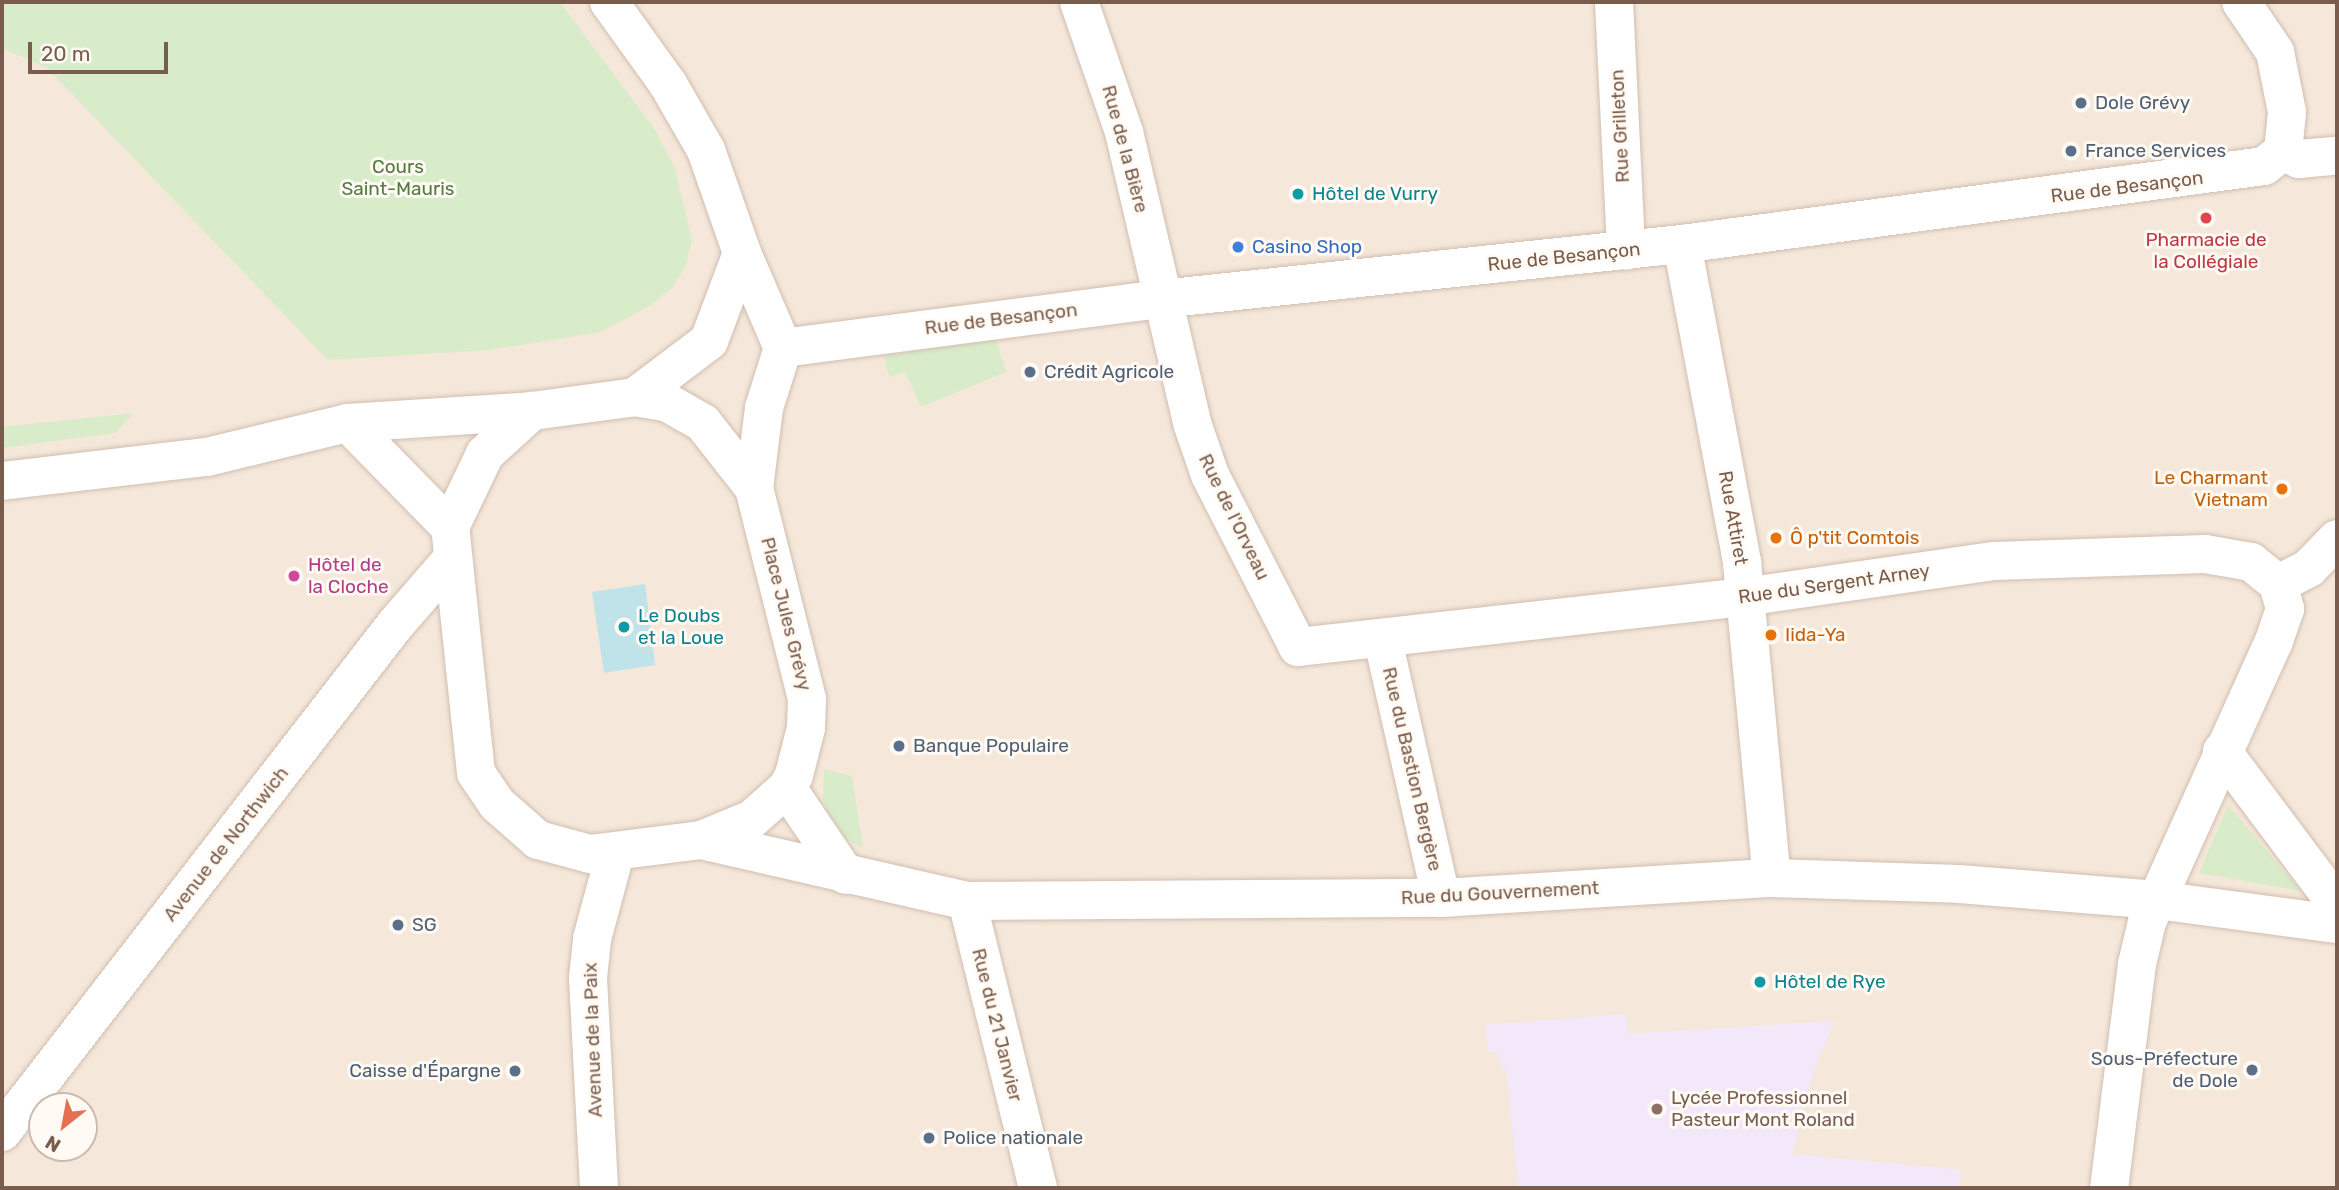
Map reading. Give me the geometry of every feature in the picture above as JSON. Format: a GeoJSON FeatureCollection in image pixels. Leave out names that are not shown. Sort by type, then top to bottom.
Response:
{"type":"FeatureCollection","features":[{"type":"Feature","properties":{"kind":"street"},"geometry":{"type":"LineString","coordinates":[[609,2],[687,114],[721,186],[742,253],[783,348],[764,408],[754,488]]}},
{"type":"Feature","properties":{"kind":"street","name":"Rue de la Bière"},"geometry":{"type":"LineString","coordinates":[[1079,2],[1124,132],[1161,299]]}},
{"type":"Feature","properties":{"kind":"street","name":"Rue Grilleton"},"geometry":{"type":"LineString","coordinates":[[1614,2],[1626,251]]}},
{"type":"Feature","properties":{"kind":"street"},"geometry":{"type":"LineString","coordinates":[[2241,2],[2275,52],[2288,128],[2283,150],[2300,159],[2337,156]]}},
{"type":"Feature","properties":{"kind":"street","name":"Rue de Besançon"},"geometry":{"type":"LineString","coordinates":[[783,348],[1161,299],[1626,251],[2234,173],[2264,166],[2283,150]]}},
{"type":"Feature","properties":{"kind":"street","name":"Rue Attiret"},"geometry":{"type":"LineString","coordinates":[[1682,244],[1742,563],[1772,878]]}},
{"type":"Feature","properties":{"kind":"street"},"geometry":{"type":"LineString","coordinates":[[635,397],[709,341],[742,253]]}},
{"type":"Feature","properties":{"kind":"street","name":"Rue de l'Orveau"},"geometry":{"type":"LineString","coordinates":[[1161,299],[1192,423],[1210,475],[1298,647],[1383,640]]}},
{"type":"Feature","properties":{"kind":"street","name":"Place Jules Grévy"},"geometry":{"type":"LineString","coordinates":[[2,481],[207,457],[348,423],[532,411],[635,397],[668,403],[703,423],[754,488],[807,699],[802,750],[786,788],[752,819],[701,840],[615,853],[590,854],[538,840],[497,804],[476,773],[452,543]]}},
{"type":"Feature","properties":{"kind":"street"},"geometry":{"type":"LineString","coordinates":[[348,423],[452,543],[485,454],[532,411]]}},
{"type":"Feature","properties":{"kind":"street"},"geometry":{"type":"LineString","coordinates":[[2109,1188],[2110,1147],[2137,964],[2157,900],[2273,643],[2285,609],[2278,584],[2309,568],[2337,539]]}},
{"type":"Feature","properties":{"kind":"street","name":"Avenue de Northwich"},"geometry":{"type":"LineString","coordinates":[[2,1132],[395,625],[452,543]]}},
{"type":"Feature","properties":{"kind":"street","name":"Rue du Sergent Arney"},"geometry":{"type":"LineString","coordinates":[[1383,640],[1744,597],[1994,561],[2133,553],[2205,554],[2251,562],[2278,584]]}},
{"type":"Feature","properties":{"kind":"street","name":"Rue du Bastion Bergère"},"geometry":{"type":"LineString","coordinates":[[1383,640],[1441,898]]}},
{"type":"Feature","properties":{"kind":"street"},"geometry":{"type":"LineString","coordinates":[[2222,751],[2337,905]]}},
{"type":"Feature","properties":{"kind":"street"},"geometry":{"type":"LineString","coordinates":[[786,788],[846,874]]}},
{"type":"Feature","properties":{"kind":"street","name":"Rue du Gouvernement"},"geometry":{"type":"LineString","coordinates":[[701,840],[967,901],[1441,898],[1772,878],[1959,884],[2157,900],[2337,924]]}},
{"type":"Feature","properties":{"kind":"street","name":"Avenue de la Paix"},"geometry":{"type":"LineString","coordinates":[[599,1188],[588,978],[592,939],[615,853]]}},
{"type":"Feature","properties":{"kind":"street","name":"Rue du 21 Janvier"},"geometry":{"type":"LineString","coordinates":[[967,901],[1038,1188]]}},
{"type":"Feature","properties":{"kind":"shaded area"},"geometry":{"type":"Polygon","coordinates":[[[2,2],[2337,2],[2337,1188],[2,1188],[2,2]]]}},
{"type":"Feature","properties":{"kind":"shaded area","name":"Lycée Professionnel Pasteur Mont Roland"},"geometry":{"type":"Polygon","coordinates":[[[1626,1014],[1628,1034],[1835,1021],[1813,1073],[1792,1154],[1961,1170],[1959,1188],[1518,1188],[1507,1070],[1501,1069],[1498,1052],[1488,1052],[1486,1025],[1626,1014]]]}},
{"type":"Feature","properties":{"kind":"green space","name":"Cours Saint-Mauris"},"geometry":{"type":"Polygon","coordinates":[[[2,2],[560,2],[655,130],[675,168],[692,241],[685,267],[672,288],[649,306],[601,332],[489,350],[328,360],[47,68],[2,48],[2,2]]]}},
{"type":"Feature","properties":{"kind":"green space"},"geometry":{"type":"Polygon","coordinates":[[[996,338],[1006,372],[921,407],[905,372],[889,377],[884,356],[996,338]]]}},
{"type":"Feature","properties":{"kind":"green space"},"geometry":{"type":"Polygon","coordinates":[[[134,413],[115,433],[2,448],[2,427],[134,413]]]}},
{"type":"Feature","properties":{"kind":"green space"},"geometry":{"type":"Polygon","coordinates":[[[824,769],[852,776],[863,848],[846,839],[828,812],[823,799],[824,769]]]}},
{"type":"Feature","properties":{"kind":"green space"},"geometry":{"type":"Polygon","coordinates":[[[2228,805],[2301,891],[2199,873],[2228,805]]]}},
{"type":"Feature","properties":{"kind":"water"},"geometry":{"type":"Polygon","coordinates":[[[645,584],[655,665],[604,673],[592,592],[645,584]]]}},
{"type":"Feature","properties":{"kind":"place","name":"Dole Grévy"},"geometry":{"type":"Point","coordinates":[2081,103]}},
{"type":"Feature","properties":{"kind":"place","name":"France Services"},"geometry":{"type":"Point","coordinates":[2071,151]}},
{"type":"Feature","properties":{"kind":"place","name":"Hôtel de Vurry"},"geometry":{"type":"Point","coordinates":[1298,194]}},
{"type":"Feature","properties":{"kind":"place","name":"Pharmacie de la Collégiale"},"geometry":{"type":"Point","coordinates":[2206,218]}},
{"type":"Feature","properties":{"kind":"place","name":"Casino Shop"},"geometry":{"type":"Point","coordinates":[1238,247]}},
{"type":"Feature","properties":{"kind":"place","name":"Crédit Agricole"},"geometry":{"type":"Point","coordinates":[1030,372]}},
{"type":"Feature","properties":{"kind":"place","name":"Le Charmant Vietnam"},"geometry":{"type":"Point","coordinates":[2282,489]}},
{"type":"Feature","properties":{"kind":"place","name":"Ô p'tit Comtois"},"geometry":{"type":"Point","coordinates":[1776,538]}},
{"type":"Feature","properties":{"kind":"place","name":"Hôtel de la Cloche"},"geometry":{"type":"Point","coordinates":[294,576]}},
{"type":"Feature","properties":{"kind":"place","name":"Le Doubs et la Loue"},"geometry":{"type":"Point","coordinates":[624,627]}},
{"type":"Feature","properties":{"kind":"place","name":"Iida-Ya"},"geometry":{"type":"Point","coordinates":[1771,635]}},
{"type":"Feature","properties":{"kind":"place","name":"Banque Populaire"},"geometry":{"type":"Point","coordinates":[899,746]}},
{"type":"Feature","properties":{"kind":"place","name":"SG"},"geometry":{"type":"Point","coordinates":[398,925]}},
{"type":"Feature","properties":{"kind":"place","name":"Hôtel de Rye"},"geometry":{"type":"Point","coordinates":[1760,982]}},
{"type":"Feature","properties":{"kind":"place","name":"Sous-Préfecture de Dole"},"geometry":{"type":"Point","coordinates":[2252,1070]}},
{"type":"Feature","properties":{"kind":"place","name":"Caisse d'Épargne"},"geometry":{"type":"Point","coordinates":[515,1071]}},
{"type":"Feature","properties":{"kind":"place","name":"Lycée Professionnel Pasteur Mont Roland"},"geometry":{"type":"Point","coordinates":[1657,1109]}},
{"type":"Feature","properties":{"kind":"place","name":"Police nationale"},"geometry":{"type":"Point","coordinates":[929,1138]}}]}
